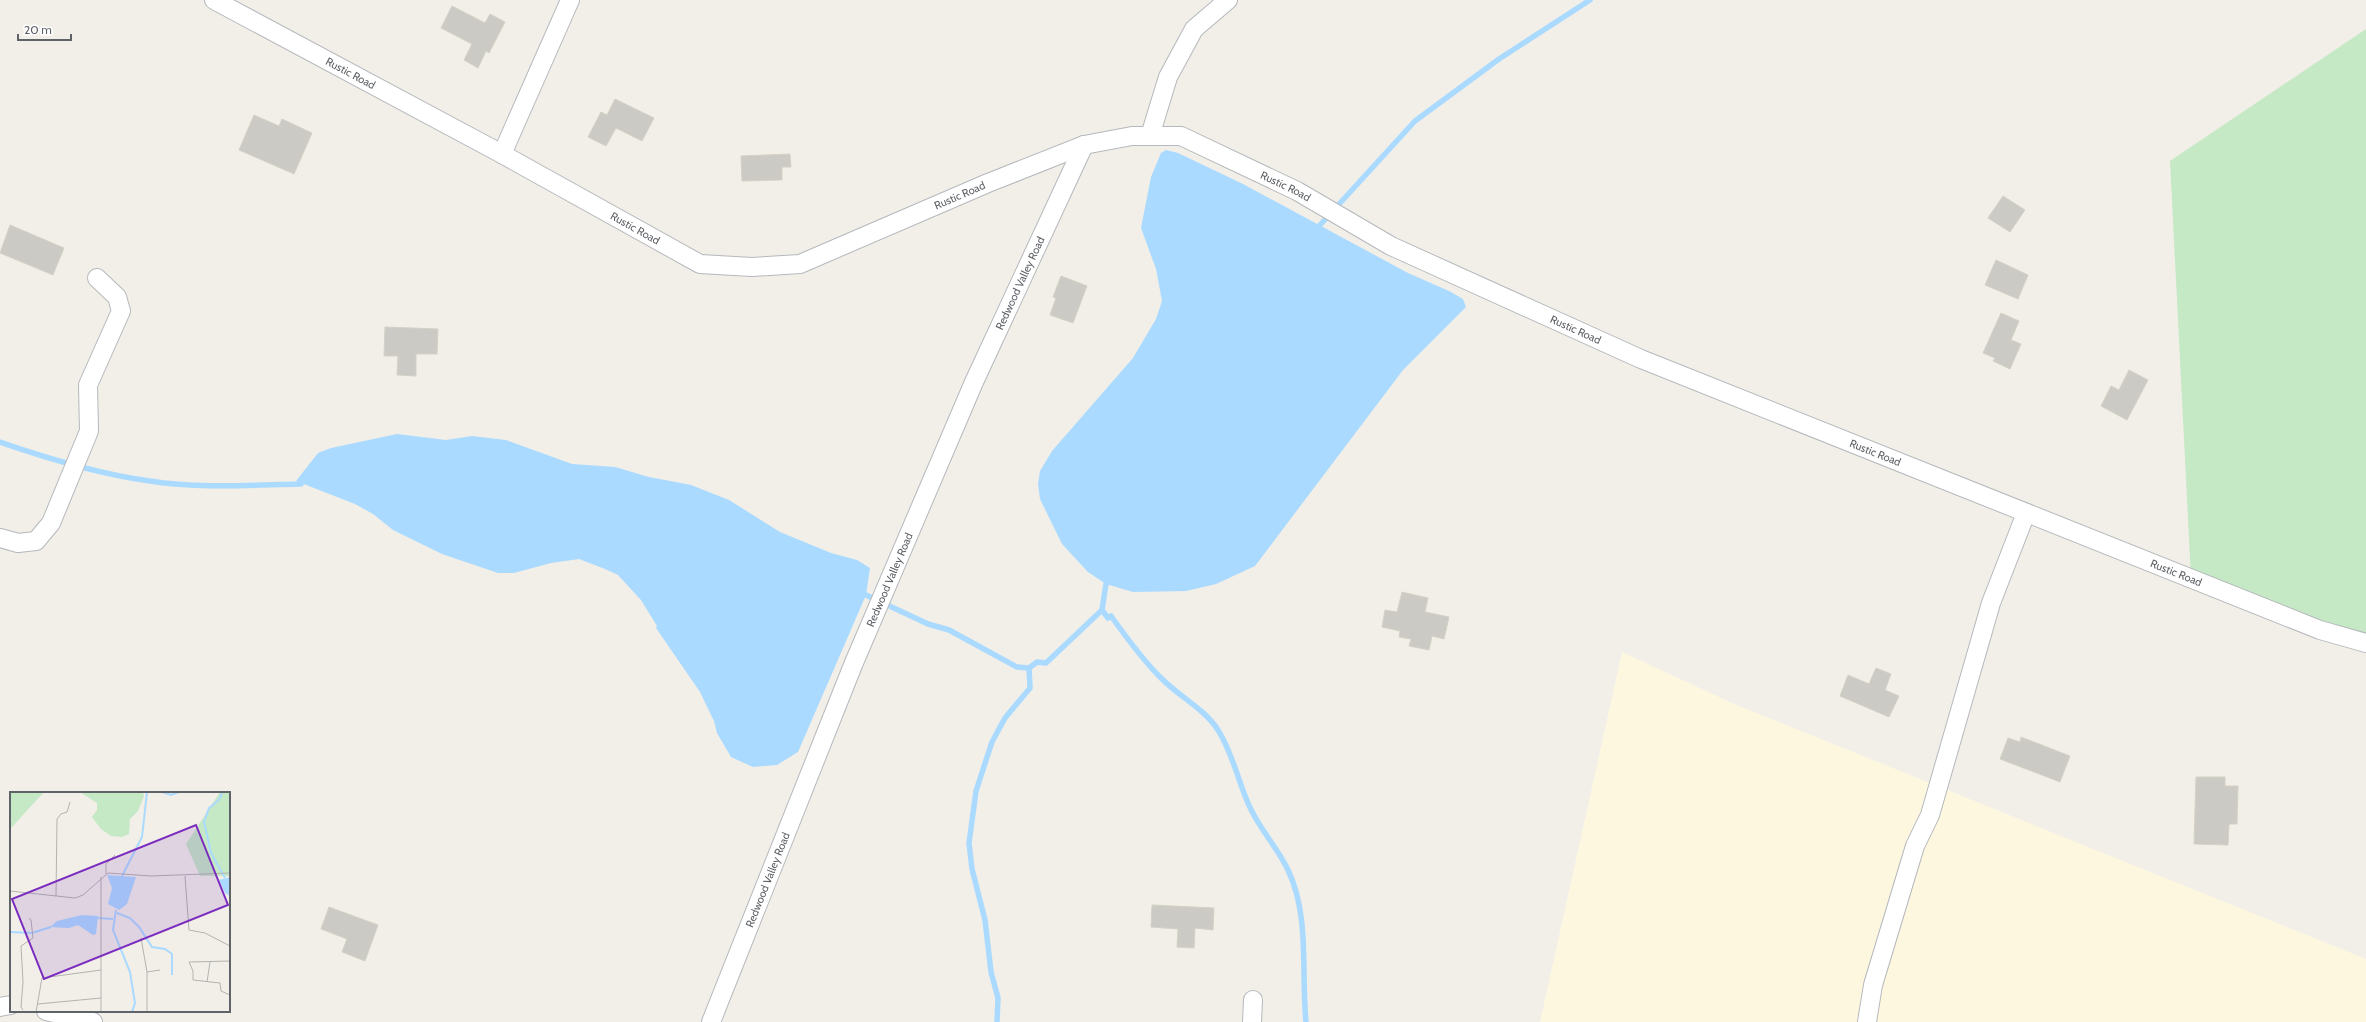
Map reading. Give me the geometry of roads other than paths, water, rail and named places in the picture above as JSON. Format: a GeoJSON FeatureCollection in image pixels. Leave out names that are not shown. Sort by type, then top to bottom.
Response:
{"type":"FeatureCollection","features":[{"type":"Feature","properties":{"kind":"street","name":"Rustic Road"},"geometry":{"type":"LineString","coordinates":[[214,0],[502,154],[700,264],[752,267],[800,264],[988,182],[1084,145],[1132,136],[1182,136],[1297,191],[1391,246],[1634,356],[2312,627],[2366,643]]}},
{"type":"Feature","properties":{"kind":"street"},"geometry":{"type":"LineString","coordinates":[[502,154],[570,0]]}},
{"type":"Feature","properties":{"kind":"street"},"geometry":{"type":"LineString","coordinates":[[1150,136],[1168,77],[1194,29],[1228,0]]}},
{"type":"Feature","properties":{"kind":"street","name":"Redwood Valley Road"},"geometry":{"type":"LineString","coordinates":[[711,1022],[853,665],[974,382],[1084,145]]}},
{"type":"Feature","properties":{"kind":"street"},"geometry":{"type":"LineString","coordinates":[[0,538],[18,542],[36,541],[51,523],[89,431],[88,385],[121,311],[117,297],[98,278]]}},
{"type":"Feature","properties":{"kind":"street"},"geometry":{"type":"LineString","coordinates":[[1867,1022],[1873,985],[1915,846],[1930,815],[1991,604],[2026,513]]}},
{"type":"Feature","properties":{"kind":"street"},"geometry":{"type":"LineString","coordinates":[[1252,1022],[1253,1000]]}},
{"type":"Feature","properties":{"kind":"street"},"geometry":{"type":"LineString","coordinates":[[0,1007],[10,1005]]}},
{"type":"Feature","properties":{"kind":"street"},"geometry":{"type":"LineString","coordinates":[[50,1012],[93,1022]]}},
{"type":"Feature","properties":{"kind":"water"},"geometry":{"type":"Polygon","coordinates":[[[1166,150],[1178,153],[1243,184],[1408,273],[1449,291],[1463,299],[1466,307],[1403,370],[1255,566],[1216,584],[1186,591],[1133,592],[1106,584],[1088,572],[1062,544],[1040,499],[1038,484],[1040,471],[1052,451],[1133,358],[1156,319],[1162,301],[1156,269],[1141,228],[1151,177],[1161,153],[1166,150]]]}},
{"type":"Feature","properties":{"kind":"water"},"geometry":{"type":"Polygon","coordinates":[[[397,434],[446,440],[472,436],[506,440],[572,464],[615,467],[649,477],[691,485],[729,500],[780,532],[831,553],[857,560],[870,568],[866,595],[798,752],[777,765],[753,767],[731,757],[717,733],[714,721],[700,692],[656,628],[657,626],[641,600],[618,575],[579,559],[551,563],[514,573],[498,573],[442,554],[393,530],[373,514],[355,504],[296,481],[318,453],[331,448],[397,434]]]}},
{"type":"Feature","properties":{"kind":"waterway"},"geometry":{"type":"LineString","coordinates":[[1320,225],[1415,121],[1499,59],[1590,0]]}},
{"type":"Feature","properties":{"kind":"waterway"},"geometry":{"type":"LineString","coordinates":[[0,442],[74,465],[150,481],[207,486],[301,484]]}},
{"type":"Feature","properties":{"kind":"waterway"},"geometry":{"type":"LineString","coordinates":[[866,595],[928,624],[949,630],[1017,667],[1029,668],[1037,662],[1046,663],[1102,610],[1106,584]]}},
{"type":"Feature","properties":{"kind":"waterway"},"geometry":{"type":"LineString","coordinates":[[1102,610],[1108,618],[1111,616],[1134,648],[1153,670],[1167,684],[1206,715],[1218,730],[1231,757],[1252,812],[1284,861],[1295,888],[1302,925],[1306,1022]]}},
{"type":"Feature","properties":{"kind":"waterway"},"geometry":{"type":"LineString","coordinates":[[997,1022],[998,998],[991,972],[985,920],[972,869],[969,843],[976,791],[992,742],[1005,718],[1030,688],[1029,668]]}}]}
